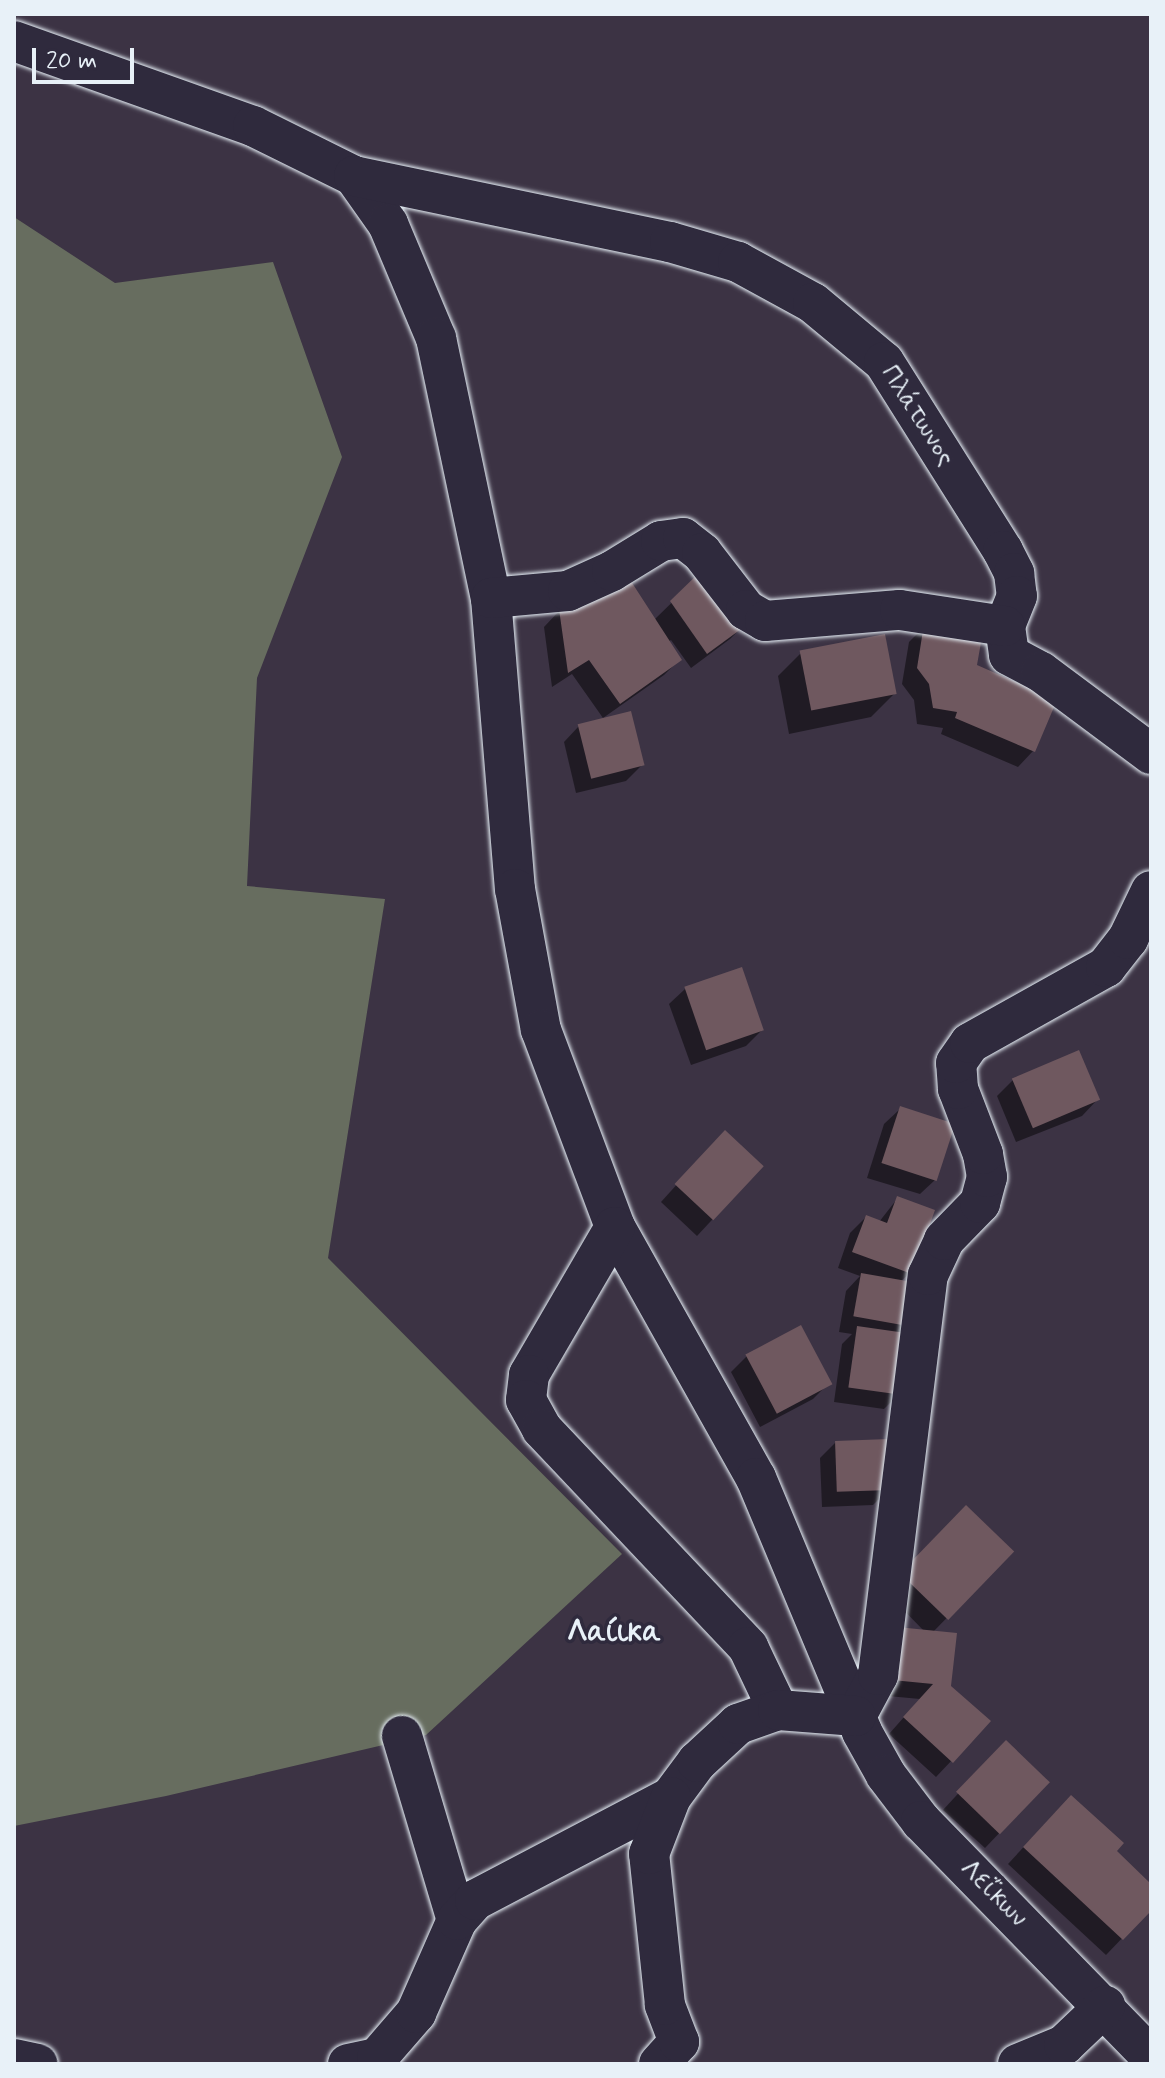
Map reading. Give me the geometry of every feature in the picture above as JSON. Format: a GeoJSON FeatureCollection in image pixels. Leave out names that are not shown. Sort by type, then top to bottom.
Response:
{"type":"FeatureCollection","features":[{"type":"Feature","properties":{"kind":"street"},"geometry":{"type":"LineString","coordinates":[[14,41],[253,126],[354,176]]}},
{"type":"Feature","properties":{"kind":"street","name":"Λεΐκων"},"geometry":{"type":"LineString","coordinates":[[354,176],[388,224],[436,338],[491,598],[515,889],[541,1030],[615,1227],[756,1478],[856,1716],[886,1775],[915,1815],[1105,2006],[1151,2057]]}},
{"type":"Feature","properties":{"kind":"street","name":"Πλάτωνος"},"geometry":{"type":"LineString","coordinates":[[354,176],[670,242],[738,262],[813,303],[884,362],[1003,551],[1014,573],[1017,596],[1005,626]]}},
{"type":"Feature","properties":{"kind":"street"},"geometry":{"type":"LineString","coordinates":[[491,598],[568,591],[612,571],[661,541],[683,538],[702,553],[746,610],[765,621],[900,610],[931,612],[1005,626],[1009,655],[1041,672],[1151,754]]}},
{"type":"Feature","properties":{"kind":"street"},"geometry":{"type":"LineString","coordinates":[[678,2057],[665,2005],[649,1854],[671,1797],[697,1762],[738,1724],[778,1710],[856,1716],[878,1675],[928,1275],[944,1240],[980,1203],[987,1177],[983,1154],[958,1089],[956,1063],[970,1043],[1106,967],[1128,939],[1151,891]]}},
{"type":"Feature","properties":{"kind":"street"},"geometry":{"type":"LineString","coordinates":[[615,1227],[529,1375],[526,1400],[542,1429],[748,1647],[778,1710]]}},
{"type":"Feature","properties":{"kind":"street"},"geometry":{"type":"LineString","coordinates":[[402,1736],[457,1920]]}},
{"type":"Feature","properties":{"kind":"street"},"geometry":{"type":"LineString","coordinates":[[369,2062],[416,2013],[457,1920],[475,1900],[671,1797]]}},
{"type":"Feature","properties":{"kind":"street"},"geometry":{"type":"LineString","coordinates":[[1018,2064],[1064,2045],[1105,2006]]}},
{"type":"Feature","properties":{"kind":"street"},"geometry":{"type":"LineString","coordinates":[[14,2059],[37,2064]]}},
{"type":"Feature","properties":{"kind":"green space"},"geometry":{"type":"Polygon","coordinates":[[[14,217],[115,283],[273,262],[342,457],[257,678],[247,886],[385,899],[328,1258],[622,1554],[426,1735],[166,1796],[14,1826],[14,217]]]}},
{"type":"Feature","properties":{"kind":"building"},"geometry":{"type":"Polygon","coordinates":[[[702,570],[748,624],[707,654],[670,601],[702,570]]]}},
{"type":"Feature","properties":{"kind":"building"},"geometry":{"type":"Polygon","coordinates":[[[625,572],[682,660],[620,704],[589,660],[568,673],[559,609],[625,572]]]}},
{"type":"Feature","properties":{"kind":"building"},"geometry":{"type":"Polygon","coordinates":[[[924,624],[983,631],[977,665],[1057,700],[1035,752],[955,718],[957,712],[933,708],[929,684],[917,668],[924,624]]]}},
{"type":"Feature","properties":{"kind":"building"},"geometry":{"type":"Polygon","coordinates":[[[885,634],[897,694],[811,710],[800,651],[885,634]]]}},
{"type":"Feature","properties":{"kind":"building"},"geometry":{"type":"Polygon","coordinates":[[[631,711],[645,765],[591,779],[578,724],[631,711]]]}},
{"type":"Feature","properties":{"kind":"building"},"geometry":{"type":"Polygon","coordinates":[[[742,967],[764,1030],[706,1050],[684,987],[742,967]]]}},
{"type":"Feature","properties":{"kind":"building"},"geometry":{"type":"Polygon","coordinates":[[[1079,1050],[1100,1100],[1033,1128],[1012,1079],[1079,1050]]]}},
{"type":"Feature","properties":{"kind":"building"},"geometry":{"type":"Polygon","coordinates":[[[900,1106],[955,1124],[937,1181],[881,1163],[900,1106]]]}},
{"type":"Feature","properties":{"kind":"building"},"geometry":{"type":"Polygon","coordinates":[[[725,1130],[764,1166],[713,1220],[675,1184],[725,1130]]]}},
{"type":"Feature","properties":{"kind":"building"},"geometry":{"type":"Polygon","coordinates":[[[897,1196],[935,1210],[912,1274],[852,1252],[866,1215],[887,1223],[897,1196]]]}},
{"type":"Feature","properties":{"kind":"building"},"geometry":{"type":"Polygon","coordinates":[[[861,1273],[918,1283],[910,1326],[853,1316],[861,1273]]]}},
{"type":"Feature","properties":{"kind":"building"},"geometry":{"type":"Polygon","coordinates":[[[801,1325],[832,1384],[777,1414],[745,1355],[801,1325]]]}},
{"type":"Feature","properties":{"kind":"building"},"geometry":{"type":"Polygon","coordinates":[[[857,1326],[909,1333],[901,1395],[848,1387],[857,1326]]]}},
{"type":"Feature","properties":{"kind":"building"},"geometry":{"type":"Polygon","coordinates":[[[889,1439],[891,1490],[837,1492],[835,1441],[889,1439]]]}},
{"type":"Feature","properties":{"kind":"building"},"geometry":{"type":"Polygon","coordinates":[[[966,1505],[1014,1552],[948,1620],[900,1573],[966,1505]]]}},
{"type":"Feature","properties":{"kind":"building"},"geometry":{"type":"Polygon","coordinates":[[[897,1627],[957,1633],[951,1686],[991,1721],[953,1763],[903,1717],[933,1684],[892,1680],[897,1627]]]}},
{"type":"Feature","properties":{"kind":"building"},"geometry":{"type":"Polygon","coordinates":[[[1006,1740],[1050,1782],[1000,1834],[956,1792],[1006,1740]]]}},
{"type":"Feature","properties":{"kind":"building"},"geometry":{"type":"Polygon","coordinates":[[[1071,1795],[1124,1843],[1117,1851],[1151,1884],[1151,1911],[1123,1940],[1023,1847],[1071,1795]]]}},
{"type":"Feature","properties":{"kind":"district","name":"Λαίικα"},"geometry":{"type":"Point","coordinates":[614,1633]}}]}
